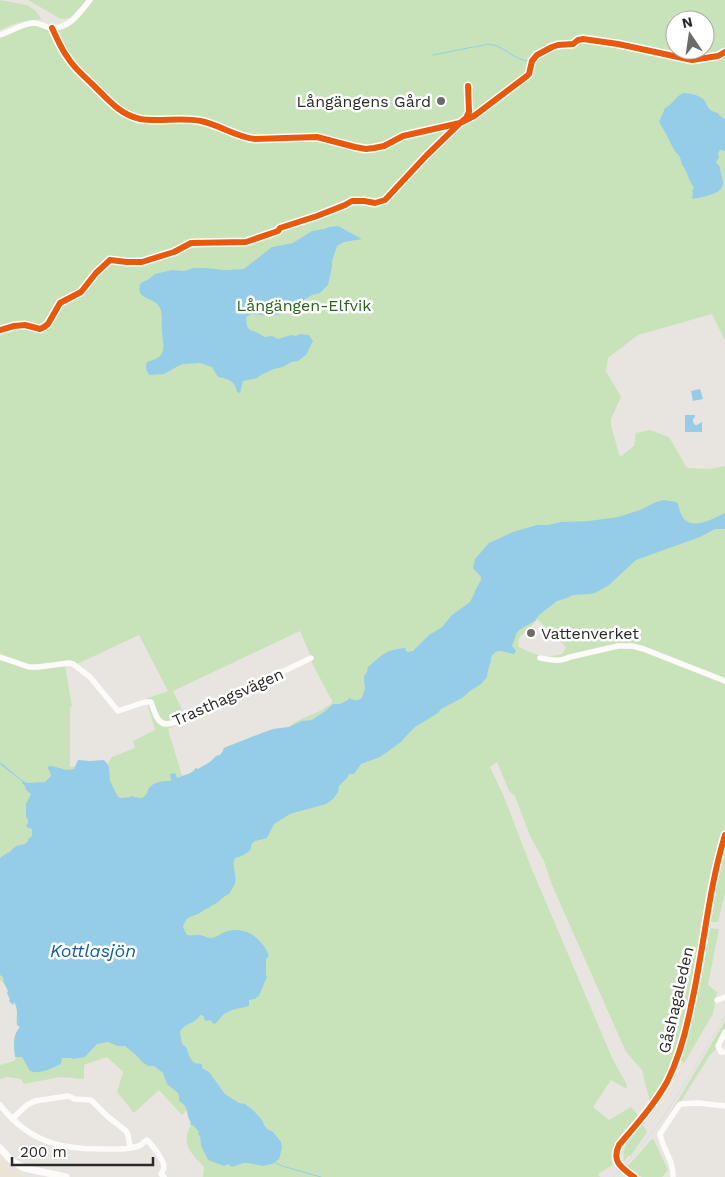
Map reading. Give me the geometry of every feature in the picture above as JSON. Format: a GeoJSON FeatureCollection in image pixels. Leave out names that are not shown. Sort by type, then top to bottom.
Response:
{"type":"FeatureCollection","features":[{"type":"Feature","properties":{"kind":"main road","name":"Gåshagaleden"},"geometry":{"type":"LineString","coordinates":[[634,1177],[619,1164],[616,1158],[618,1145],[658,1096],[676,1061],[696,986],[714,879],[725,835]]}},
{"type":"Feature","properties":{"kind":"street"},"geometry":{"type":"LineString","coordinates":[[0,35],[34,23],[52,28],[61,27],[73,20],[90,0]]}},
{"type":"Feature","properties":{"kind":"street"},"geometry":{"type":"LineString","coordinates":[[52,28],[75,68],[122,112],[130,116],[153,120],[200,121],[245,138],[317,137],[366,149],[384,146],[403,136],[460,123],[469,112],[468,86]]}},
{"type":"Feature","properties":{"kind":"street"},"geometry":{"type":"LineString","coordinates":[[540,658],[556,661],[564,660],[618,646],[632,646],[725,681]]}},
{"type":"Feature","properties":{"kind":"street","name":"Trasthagsvägen"},"geometry":{"type":"LineString","coordinates":[[0,657],[28,667],[73,664],[90,677],[118,711],[145,702],[151,702],[158,720],[164,724],[171,724],[186,718],[311,658]]}},
{"type":"Feature","properties":{"kind":"street"},"geometry":{"type":"LineString","coordinates":[[718,1000],[725,997]]}},
{"type":"Feature","properties":{"kind":"street"},"geometry":{"type":"LineString","coordinates":[[725,1032],[718,1046],[721,1052],[725,1052]]}},
{"type":"Feature","properties":{"kind":"street"},"geometry":{"type":"LineString","coordinates":[[12,1119],[27,1105],[35,1101],[68,1096],[74,1099],[91,1100],[126,1131],[130,1147]]}},
{"type":"Feature","properties":{"kind":"street"},"geometry":{"type":"LineString","coordinates":[[673,1177],[672,1164],[660,1134],[680,1104],[698,1103],[725,1106]]}},
{"type":"Feature","properties":{"kind":"street"},"geometry":{"type":"LineString","coordinates":[[0,1105],[20,1127],[44,1141],[59,1145],[95,1149],[130,1147],[139,1145],[147,1140],[162,1161],[164,1168],[161,1174],[164,1177]]}},
{"type":"Feature","properties":{"kind":"street"},"geometry":{"type":"LineString","coordinates":[[0,1148],[12,1160],[24,1168],[66,1177]]}},
{"type":"Feature","properties":{"kind":"shaded area"},"geometry":{"type":"Polygon","coordinates":[[[0,1159],[7,1167],[24,1177],[0,1177],[0,1159]]]}},
{"type":"Feature","properties":{"kind":"green space"},"geometry":{"type":"Polygon","coordinates":[[[0,0],[27,5],[36,11],[42,20],[20,22],[0,30],[0,0]]]}},
{"type":"Feature","properties":{"kind":"green space"},"geometry":{"type":"Polygon","coordinates":[[[28,0],[87,0],[70,18],[61,19],[28,0]]]}},
{"type":"Feature","properties":{"kind":"green space","name":"Långängen-Elfvik"},"geometry":{"type":"Polygon","coordinates":[[[93,0],[725,0],[725,341],[712,314],[638,335],[608,358],[606,371],[621,397],[611,419],[611,426],[620,457],[634,446],[636,433],[650,430],[669,437],[687,468],[710,469],[725,466],[725,680],[638,650],[725,684],[725,825],[716,853],[705,902],[684,1020],[664,1079],[650,1102],[642,1070],[626,1052],[552,885],[544,861],[530,836],[515,796],[509,791],[497,762],[490,767],[613,1060],[626,1083],[627,1089],[611,1080],[593,1107],[609,1120],[631,1107],[638,1115],[618,1138],[612,1152],[613,1165],[598,1174],[600,1177],[203,1177],[204,1167],[188,1148],[187,1138],[191,1125],[187,1110],[182,1115],[159,1090],[134,1113],[117,1092],[123,1072],[107,1057],[84,1065],[84,1079],[60,1077],[24,1084],[21,1079],[7,1077],[0,1079],[0,1065],[14,1061],[16,1058],[14,1042],[20,1027],[17,1025],[16,1004],[14,1002],[13,1005],[9,1000],[8,991],[0,980],[0,37],[20,28],[32,26],[38,26],[51,32],[73,24],[93,0]],[[537,619],[520,637],[518,641],[519,647],[540,655],[562,654],[566,647],[537,619]],[[300,631],[173,691],[187,720],[168,729],[182,776],[210,762],[220,755],[223,748],[273,729],[289,727],[295,722],[331,704],[332,701],[311,661],[300,631]],[[139,635],[77,664],[65,666],[72,706],[70,708],[70,767],[108,763],[112,757],[135,748],[133,741],[155,730],[146,699],[168,691],[139,635]]]}},
{"type":"Feature","properties":{"kind":"green space"},"geometry":{"type":"Polygon","coordinates":[[[725,846],[725,894],[718,922],[711,922],[719,872],[725,846]]]}},
{"type":"Feature","properties":{"kind":"green space"},"geometry":{"type":"Polygon","coordinates":[[[710,928],[719,929],[708,985],[717,992],[713,1014],[684,1063],[680,1060],[698,995],[710,928]]]}},
{"type":"Feature","properties":{"kind":"green space"},"geometry":{"type":"Polygon","coordinates":[[[725,1021],[725,1029],[716,1049],[710,1055],[673,1113],[671,1112],[725,1021]]]}},
{"type":"Feature","properties":{"kind":"green space"},"geometry":{"type":"Polygon","coordinates":[[[643,1124],[647,1132],[630,1157],[629,1155],[624,1161],[623,1151],[628,1141],[643,1124]]]}},
{"type":"Feature","properties":{"kind":"green space"},"geometry":{"type":"Polygon","coordinates":[[[652,1139],[668,1170],[662,1177],[642,1177],[627,1167],[652,1139]]]}},
{"type":"Feature","properties":{"kind":"water"},"geometry":{"type":"Polygon","coordinates":[[[683,93],[701,98],[710,109],[725,119],[725,151],[720,150],[718,153],[719,158],[716,162],[720,167],[723,181],[722,187],[716,193],[693,199],[692,191],[694,187],[682,165],[680,157],[674,150],[659,122],[665,108],[683,93]]]}},
{"type":"Feature","properties":{"kind":"water"},"geometry":{"type":"Polygon","coordinates":[[[338,226],[362,239],[344,242],[337,246],[328,285],[320,293],[312,295],[277,315],[252,314],[246,317],[247,326],[250,330],[265,337],[272,336],[278,339],[291,335],[309,335],[313,341],[306,355],[298,361],[274,369],[257,378],[243,381],[240,393],[237,392],[235,385],[231,381],[218,377],[212,367],[200,363],[183,364],[164,374],[150,375],[146,368],[147,362],[158,358],[163,351],[162,317],[158,304],[140,293],[141,283],[155,274],[172,270],[184,271],[194,268],[244,269],[272,247],[293,243],[312,231],[338,226]]]}},
{"type":"Feature","properties":{"kind":"water"},"geometry":{"type":"Polygon","coordinates":[[[700,389],[703,399],[693,401],[691,391],[700,389]]]}},
{"type":"Feature","properties":{"kind":"water"},"geometry":{"type":"Polygon","coordinates":[[[685,415],[695,415],[693,422],[695,425],[702,422],[702,432],[685,432],[685,415]]]}},
{"type":"Feature","properties":{"kind":"water","name":"Kottlasjön"},"geometry":{"type":"Polygon","coordinates":[[[664,500],[676,502],[684,519],[688,522],[704,522],[725,513],[725,529],[715,529],[700,537],[636,560],[609,585],[595,593],[573,595],[557,601],[539,615],[535,621],[517,632],[512,646],[516,651],[514,654],[498,651],[493,654],[487,677],[481,684],[415,727],[401,742],[380,757],[361,764],[354,774],[349,774],[339,786],[338,792],[333,799],[326,804],[290,814],[274,824],[267,838],[257,840],[251,845],[249,851],[235,858],[235,883],[229,894],[186,921],[183,927],[187,935],[200,935],[210,938],[232,930],[246,932],[262,944],[269,956],[266,959],[267,977],[259,996],[249,1000],[249,1006],[224,1014],[215,1024],[211,1020],[206,1021],[204,1016],[200,1015],[180,1032],[182,1044],[187,1048],[192,1060],[202,1064],[202,1068],[209,1072],[225,1094],[254,1111],[267,1129],[273,1132],[281,1142],[282,1147],[279,1159],[272,1164],[263,1166],[243,1163],[232,1167],[228,1164],[224,1166],[208,1160],[202,1147],[199,1132],[190,1124],[186,1108],[179,1101],[178,1093],[167,1084],[163,1073],[154,1066],[148,1066],[142,1062],[125,1046],[118,1046],[108,1042],[97,1044],[85,1057],[62,1058],[61,1064],[38,1072],[30,1071],[22,1057],[15,1057],[15,1038],[20,1027],[17,1025],[16,1007],[14,1002],[13,1005],[9,1001],[8,991],[3,977],[0,975],[0,858],[15,847],[25,844],[32,836],[32,829],[26,826],[28,820],[26,817],[26,804],[31,794],[26,790],[22,781],[1,765],[0,762],[27,783],[45,782],[51,776],[47,768],[49,766],[71,770],[74,769],[78,760],[103,760],[109,767],[110,781],[118,797],[131,797],[132,795],[142,798],[154,784],[171,781],[170,774],[175,773],[177,778],[190,773],[220,755],[224,748],[273,729],[289,727],[302,721],[312,720],[333,704],[340,704],[349,698],[357,700],[362,698],[365,688],[364,676],[368,667],[388,651],[405,648],[408,652],[413,651],[429,635],[442,627],[452,615],[470,602],[481,580],[481,577],[473,568],[475,559],[489,543],[513,532],[537,525],[618,517],[664,500]]]}},
{"type":"Feature","properties":{"kind":"waterway"},"geometry":{"type":"LineString","coordinates":[[475,47],[487,44],[493,45],[518,58],[529,61]]}},
{"type":"Feature","properties":{"kind":"waterway"},"geometry":{"type":"LineString","coordinates":[[433,55],[473,47]]}},
{"type":"Feature","properties":{"kind":"waterway"},"geometry":{"type":"LineString","coordinates":[[274,1162],[321,1177]]}},
{"type":"Feature","properties":{"kind":"tram line"},"geometry":{"type":"LineString","coordinates":[[613,1177],[646,1141],[674,1101],[725,1017]]}},
{"type":"Feature","properties":{"kind":"cycle path"},"geometry":{"type":"LineString","coordinates":[[52,28],[63,51],[73,65],[108,100],[132,117],[148,120],[186,119],[201,121],[241,136],[255,139],[317,137],[366,149],[384,146],[403,136],[460,123],[469,112],[468,86]]}},
{"type":"Feature","properties":{"kind":"cycle path"},"geometry":{"type":"LineString","coordinates":[[0,330],[25,325],[40,329],[44,327],[48,324],[60,303],[81,292],[96,273],[110,260],[142,262],[174,252],[191,243],[246,242],[352,201],[375,203],[385,200],[460,123],[474,116],[527,76],[532,61],[537,55],[552,47],[573,44],[583,39],[618,44],[692,60],[718,56],[725,52]]}},
{"type":"Feature","properties":{"kind":"cycle path"},"geometry":{"type":"LineString","coordinates":[[634,1177],[619,1164],[616,1156],[617,1151],[619,1145],[662,1090],[679,1054],[689,1016],[714,877],[725,835]]}},
{"type":"Feature","properties":{"kind":"place","name":"Långängens Gård"},"geometry":{"type":"Point","coordinates":[441,101]}},
{"type":"Feature","properties":{"kind":"place","name":"Vattenverket"},"geometry":{"type":"Point","coordinates":[531,633]}}]}
